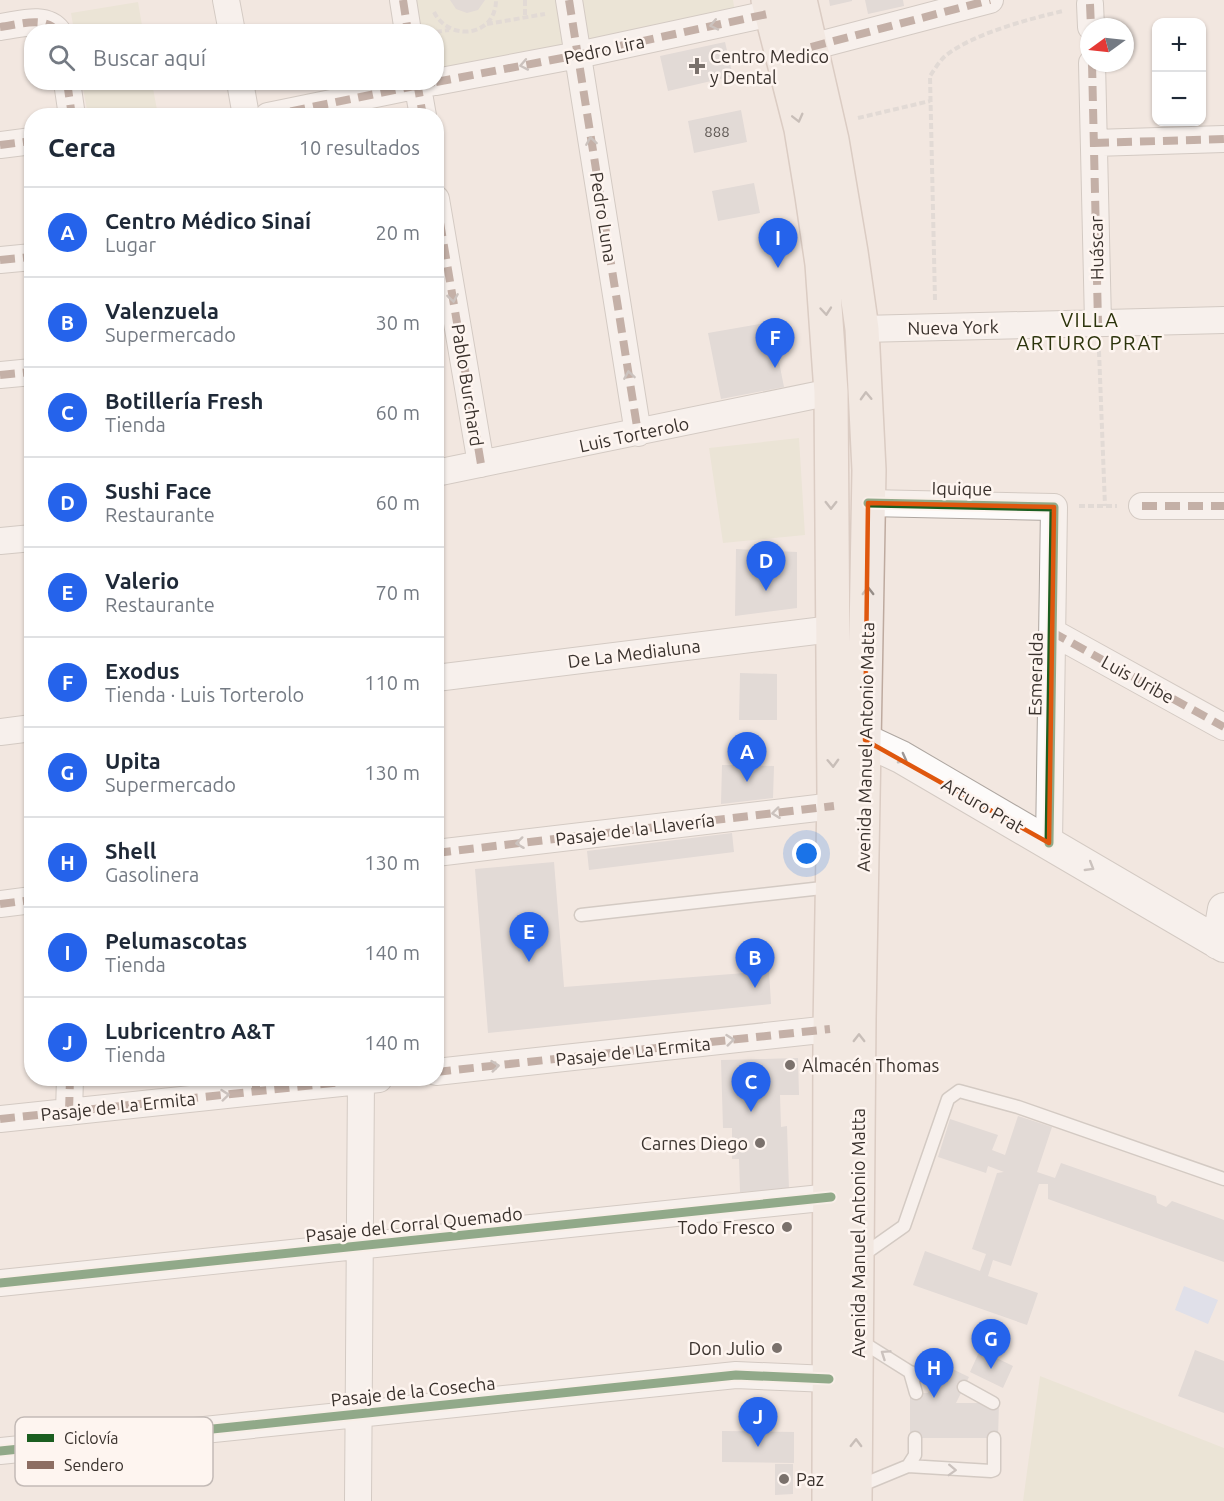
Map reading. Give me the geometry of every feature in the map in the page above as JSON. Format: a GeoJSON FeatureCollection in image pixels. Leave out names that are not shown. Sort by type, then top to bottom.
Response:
{"type":"FeatureCollection","features":[{"type":"Feature","properties":{"kind":"main road","name":"Avenida Manuel Antonio Matta"},"geometry":{"type":"LineString","coordinates":[[780,4],[811,47],[828,125],[862,329],[868,503],[859,1040],[858,1340],[847,1497]]}},
{"type":"Feature","properties":{"kind":"main road","name":"Avenida Manuel Antonio Matta"},"geometry":{"type":"LineString","coordinates":[[780,4],[822,264],[831,392],[834,806],[830,1029],[829,1379],[847,1497]]}},
{"type":"Feature","properties":{"kind":"street"},"geometry":{"type":"LineString","coordinates":[[226,0],[230,24]]}},
{"type":"Feature","properties":{"kind":"street"},"geometry":{"type":"LineString","coordinates":[[403,0],[407,24]]}},
{"type":"Feature","properties":{"kind":"street"},"geometry":{"type":"LineString","coordinates":[[811,47],[990,0]]}},
{"type":"Feature","properties":{"kind":"street","name":"Pedro Lira"},"geometry":{"type":"LineString","coordinates":[[444,80],[578,55],[780,4]]}},
{"type":"Feature","properties":{"kind":"street","name":"Pedro Luna"},"geometry":{"type":"LineString","coordinates":[[570,5],[638,433]]}},
{"type":"Feature","properties":{"kind":"street"},"geometry":{"type":"LineString","coordinates":[[0,27],[38,22],[47,24]]}},
{"type":"Feature","properties":{"kind":"street","name":"Huáscar"},"geometry":{"type":"LineString","coordinates":[[1092,72],[1098,323]]}},
{"type":"Feature","properties":{"kind":"street"},"geometry":{"type":"LineString","coordinates":[[68,90],[71,108]]}},
{"type":"Feature","properties":{"kind":"street"},"geometry":{"type":"LineString","coordinates":[[241,90],[245,108]]}},
{"type":"Feature","properties":{"kind":"street","name":"Pedro Lira"},"geometry":{"type":"LineString","coordinates":[[306,108],[392,90]]}},
{"type":"Feature","properties":{"kind":"street"},"geometry":{"type":"LineString","coordinates":[[424,108],[425,90]]}},
{"type":"Feature","properties":{"kind":"street"},"geometry":{"type":"LineString","coordinates":[[1094,143],[1224,139]]}},
{"type":"Feature","properties":{"kind":"street"},"geometry":{"type":"LineString","coordinates":[[0,145],[24,142]]}},
{"type":"Feature","properties":{"kind":"street","name":"Pablo Burchard"},"geometry":{"type":"LineString","coordinates":[[444,246],[481,464]]}},
{"type":"Feature","properties":{"kind":"street"},"geometry":{"type":"LineString","coordinates":[[0,260],[24,258]]}},
{"type":"Feature","properties":{"kind":"street","name":"Nueva York"},"geometry":{"type":"LineString","coordinates":[[862,329],[1224,320]]}},
{"type":"Feature","properties":{"kind":"street"},"geometry":{"type":"LineString","coordinates":[[0,375],[24,373]]}},
{"type":"Feature","properties":{"kind":"street","name":"Luis Torterolo"},"geometry":{"type":"LineString","coordinates":[[444,471],[831,392]]}},
{"type":"Feature","properties":{"kind":"street","name":"Iquique"},"geometry":{"type":"LineString","coordinates":[[868,503],[1054,507]]}},
{"type":"Feature","properties":{"kind":"street"},"geometry":{"type":"LineString","coordinates":[[1142,506],[1224,506]]}},
{"type":"Feature","properties":{"kind":"street","name":"Esmeralda"},"geometry":{"type":"LineString","coordinates":[[1049,843],[1054,507]]}},
{"type":"Feature","properties":{"kind":"street"},"geometry":{"type":"LineString","coordinates":[[0,541],[24,539]]}},
{"type":"Feature","properties":{"kind":"street","name":"De La Medialuna"},"geometry":{"type":"LineString","coordinates":[[444,677],[832,629]]}},
{"type":"Feature","properties":{"kind":"street","name":"Luis Uribe"},"geometry":{"type":"LineString","coordinates":[[1052,632],[1224,727]]}},
{"type":"Feature","properties":{"kind":"street","name":"Arturo Prat"},"geometry":{"type":"LineString","coordinates":[[832,725],[901,757],[1221,944]]}},
{"type":"Feature","properties":{"kind":"street"},"geometry":{"type":"LineString","coordinates":[[0,732],[24,729]]}},
{"type":"Feature","properties":{"kind":"street","name":"Pasaje de la Llavería"},"geometry":{"type":"LineString","coordinates":[[444,852],[834,806]]}},
{"type":"Feature","properties":{"kind":"street"},"geometry":{"type":"LineString","coordinates":[[0,904],[24,901]]}},
{"type":"Feature","properties":{"kind":"street"},"geometry":{"type":"LineString","coordinates":[[1221,944],[1224,909]]}},
{"type":"Feature","properties":{"kind":"street","name":"Pasaje de La Ermita"},"geometry":{"type":"LineString","coordinates":[[444,1071],[830,1029]]}},
{"type":"Feature","properties":{"kind":"street"},"geometry":{"type":"LineString","coordinates":[[69,1112],[70,1086]]}},
{"type":"Feature","properties":{"kind":"street","name":"Pasaje de La Ermita"},"geometry":{"type":"LineString","coordinates":[[0,1119],[69,1112],[249,1086]]}},
{"type":"Feature","properties":{"kind":"street"},"geometry":{"type":"LineString","coordinates":[[358,1501],[360,1246],[367,1086]]}},
{"type":"Feature","properties":{"kind":"street","name":"Pasaje del Corral Quemado"},"geometry":{"type":"LineString","coordinates":[[0,1283],[831,1197]]}},
{"type":"Feature","properties":{"kind":"street","name":"Pasaje de la Cosecha"},"geometry":{"type":"LineString","coordinates":[[213,1429],[736,1375],[829,1379]]}},
{"type":"Feature","properties":{"kind":"street","name":"Pasaje de la Cosecha"},"geometry":{"type":"LineString","coordinates":[[0,1451],[15,1449]]}},
{"type":"Feature","properties":{"kind":"lane"},"geometry":{"type":"LineString","coordinates":[[581,915],[832,887]]}},
{"type":"Feature","properties":{"kind":"lane"},"geometry":{"type":"LineString","coordinates":[[859,1258],[897,1234],[904,1226],[948,1099],[958,1091],[1018,1107],[1224,1179]]}},
{"type":"Feature","properties":{"kind":"lane"},"geometry":{"type":"LineString","coordinates":[[858,1340],[877,1349],[910,1372],[935,1378]]}},
{"type":"Feature","properties":{"kind":"lane"},"geometry":{"type":"LineString","coordinates":[[910,1372],[916,1393]]}},
{"type":"Feature","properties":{"kind":"lane"},"geometry":{"type":"LineString","coordinates":[[964,1387],[993,1403]]}},
{"type":"Feature","properties":{"kind":"lane"},"geometry":{"type":"LineString","coordinates":[[908,1466],[915,1455],[915,1438]]}},
{"type":"Feature","properties":{"kind":"lane"},"geometry":{"type":"LineString","coordinates":[[847,1497],[908,1466],[994,1470],[994,1438]]}},
{"type":"Feature","properties":{"kind":"path"},"geometry":{"type":"LineString","coordinates":[[487,24],[493,15],[496,0]]}},
{"type":"Feature","properties":{"kind":"path"},"geometry":{"type":"LineString","coordinates":[[525,0],[525,17]]}},
{"type":"Feature","properties":{"kind":"path"},"geometry":{"type":"LineString","coordinates":[[432,4],[435,15],[450,30]]}},
{"type":"Feature","properties":{"kind":"path"},"geometry":{"type":"LineString","coordinates":[[444,31],[470,33],[487,24],[570,5]]}},
{"type":"Feature","properties":{"kind":"path"},"geometry":{"type":"LineString","coordinates":[[935,327],[930,76],[944,57],[1018,22],[1091,16]]}},
{"type":"Feature","properties":{"kind":"path"},"geometry":{"type":"LineString","coordinates":[[828,125],[930,101]]}},
{"type":"Feature","properties":{"kind":"path"},"geometry":{"type":"LineString","coordinates":[[1098,323],[1105,506]]}},
{"type":"Feature","properties":{"kind":"path"},"geometry":{"type":"LineString","coordinates":[[1054,507],[1142,506]]}},
{"type":"Feature","properties":{"kind":"highlighted area"},"geometry":{"type":"Polygon","coordinates":[[[868,503],[1054,507],[1049,843],[865,740],[868,503]]]}},
{"type":"Feature","properties":{"kind":"shaded area"},"geometry":{"type":"Polygon","coordinates":[[[411,0],[733,0],[735,12],[444,74],[444,24],[416,24],[411,0]]]}},
{"type":"Feature","properties":{"kind":"shaded area"},"geometry":{"type":"Polygon","coordinates":[[[138,2],[142,24],[73,24],[71,13],[138,2]]]}},
{"type":"Feature","properties":{"kind":"shaded area"},"geometry":{"type":"Polygon","coordinates":[[[83,90],[153,90],[157,108],[87,108],[83,90]]]}},
{"type":"Feature","properties":{"kind":"shaded area"},"geometry":{"type":"Polygon","coordinates":[[[799,438],[805,535],[723,543],[709,448],[799,438]]]}},
{"type":"Feature","properties":{"kind":"shaded area"},"geometry":{"type":"Polygon","coordinates":[[[1040,1376],[1224,1448],[1224,1501],[1023,1501],[1040,1376]]]}},
{"type":"Feature","properties":{"kind":"water"},"geometry":{"type":"Polygon","coordinates":[[[1184,1286],[1218,1300],[1208,1324],[1175,1310],[1184,1286]]]}},
{"type":"Feature","properties":{"kind":"building"},"geometry":{"type":"Polygon","coordinates":[[[450,0],[485,0],[478,10],[467,13],[456,9],[450,0]]]}},
{"type":"Feature","properties":{"kind":"building"},"geometry":{"type":"Polygon","coordinates":[[[829,0],[852,0],[852,1],[830,6],[829,0]]]}},
{"type":"Feature","properties":{"kind":"building"},"geometry":{"type":"Polygon","coordinates":[[[865,0],[903,0],[904,6],[868,14],[865,0]]]}},
{"type":"Feature","properties":{"kind":"building","name":"Centro Medico y Dental"},"geometry":{"type":"Polygon","coordinates":[[[725,42],[733,76],[668,91],[660,56],[725,42]]]}},
{"type":"Feature","properties":{"kind":"building"},"geometry":{"type":"Polygon","coordinates":[[[741,110],[747,142],[694,153],[688,121],[741,110]]]}},
{"type":"Feature","properties":{"kind":"building"},"geometry":{"type":"Polygon","coordinates":[[[754,183],[760,213],[718,221],[712,191],[754,183]]]}},
{"type":"Feature","properties":{"kind":"building"},"geometry":{"type":"Polygon","coordinates":[[[771,322],[784,387],[721,399],[708,333],[771,322]]]}},
{"type":"Feature","properties":{"kind":"building"},"geometry":{"type":"Polygon","coordinates":[[[736,549],[797,552],[797,608],[735,616],[736,549]]]}},
{"type":"Feature","properties":{"kind":"building"},"geometry":{"type":"Polygon","coordinates":[[[740,673],[777,674],[777,720],[739,720],[740,673]]]}},
{"type":"Feature","properties":{"kind":"building"},"geometry":{"type":"Polygon","coordinates":[[[722,765],[774,766],[773,798],[721,804],[722,765]]]}},
{"type":"Feature","properties":{"kind":"building"},"geometry":{"type":"Polygon","coordinates":[[[732,833],[734,852],[589,870],[587,851],[732,833]]]}},
{"type":"Feature","properties":{"kind":"building"},"geometry":{"type":"Polygon","coordinates":[[[554,862],[564,987],[769,971],[771,1004],[488,1033],[475,869],[554,862]]]}},
{"type":"Feature","properties":{"kind":"building"},"geometry":{"type":"Polygon","coordinates":[[[798,1058],[799,1095],[780,1095],[781,1127],[787,1126],[789,1190],[740,1192],[739,1159],[732,1159],[732,1128],[723,1128],[721,1060],[798,1058]]]}},
{"type":"Feature","properties":{"kind":"building"},"geometry":{"type":"Polygon","coordinates":[[[1018,1116],[1052,1127],[1037,1172],[1055,1178],[1061,1163],[1156,1196],[1157,1203],[1166,1207],[1172,1201],[1224,1220],[1224,1262],[1048,1199],[1048,1184],[1039,1184],[1011,1266],[993,1260],[988,1276],[1038,1293],[1027,1325],[913,1285],[925,1251],[980,1271],[986,1254],[972,1249],[997,1173],[1004,1172],[988,1166],[986,1173],[938,1157],[950,1119],[998,1135],[992,1150],[1005,1155],[1018,1116]]]}},
{"type":"Feature","properties":{"kind":"building"},"geometry":{"type":"Polygon","coordinates":[[[980,1350],[1013,1366],[1003,1388],[970,1372],[980,1350]]]}},
{"type":"Feature","properties":{"kind":"building"},"geometry":{"type":"Polygon","coordinates":[[[1195,1350],[1224,1361],[1224,1413],[1178,1396],[1195,1350]]]}},
{"type":"Feature","properties":{"kind":"building"},"geometry":{"type":"Polygon","coordinates":[[[942,1364],[969,1377],[956,1403],[999,1403],[998,1438],[910,1438],[910,1393],[928,1393],[942,1364]]]}},
{"type":"Feature","properties":{"kind":"building"},"geometry":{"type":"Polygon","coordinates":[[[722,1431],[794,1432],[794,1463],[722,1462],[722,1431]]]}},
{"type":"Feature","properties":{"kind":"building","name":"Paz"},"geometry":{"type":"Polygon","coordinates":[[[775,1464],[793,1464],[793,1494],[775,1495],[775,1464]]]}},
{"type":"Feature","properties":{"kind":"marked path"},"geometry":{"type":"LineString","coordinates":[[403,0],[407,24]]}},
{"type":"Feature","properties":{"kind":"marked path"},"geometry":{"type":"LineString","coordinates":[[569,0],[638,433]]}},
{"type":"Feature","properties":{"kind":"marked path"},"geometry":{"type":"LineString","coordinates":[[811,47],[990,0]]}},
{"type":"Feature","properties":{"kind":"marked path"},"geometry":{"type":"LineString","coordinates":[[1090,4],[1091,18]]}},
{"type":"Feature","properties":{"kind":"marked path"},"geometry":{"type":"LineString","coordinates":[[444,80],[578,55],[772,13]]}},
{"type":"Feature","properties":{"kind":"marked path"},"geometry":{"type":"LineString","coordinates":[[0,27],[23,23],[46,24]]}},
{"type":"Feature","properties":{"kind":"marked path"},"geometry":{"type":"LineString","coordinates":[[1092,72],[1098,323]]}},
{"type":"Feature","properties":{"kind":"marked path"},"geometry":{"type":"LineString","coordinates":[[68,90],[71,108]]}},
{"type":"Feature","properties":{"kind":"marked path"},"geometry":{"type":"LineString","coordinates":[[307,108],[395,90]]}},
{"type":"Feature","properties":{"kind":"marked path"},"geometry":{"type":"LineString","coordinates":[[418,90],[422,108]]}},
{"type":"Feature","properties":{"kind":"marked path"},"geometry":{"type":"LineString","coordinates":[[1094,143],[1224,139]]}},
{"type":"Feature","properties":{"kind":"marked path"},"geometry":{"type":"LineString","coordinates":[[0,145],[24,142]]}},
{"type":"Feature","properties":{"kind":"marked path"},"geometry":{"type":"LineString","coordinates":[[444,246],[481,464]]}},
{"type":"Feature","properties":{"kind":"marked path"},"geometry":{"type":"LineString","coordinates":[[0,260],[24,258]]}},
{"type":"Feature","properties":{"kind":"marked path"},"geometry":{"type":"LineString","coordinates":[[0,375],[24,373]]}},
{"type":"Feature","properties":{"kind":"marked path"},"geometry":{"type":"LineString","coordinates":[[1142,506],[1224,506]]}},
{"type":"Feature","properties":{"kind":"marked path"},"geometry":{"type":"LineString","coordinates":[[1052,632],[1224,727]]}},
{"type":"Feature","properties":{"kind":"marked path"},"geometry":{"type":"LineString","coordinates":[[444,852],[834,806]]}},
{"type":"Feature","properties":{"kind":"marked path"},"geometry":{"type":"LineString","coordinates":[[0,904],[24,901]]}},
{"type":"Feature","properties":{"kind":"marked path"},"geometry":{"type":"LineString","coordinates":[[444,1071],[830,1029]]}},
{"type":"Feature","properties":{"kind":"marked path"},"geometry":{"type":"LineString","coordinates":[[69,1112],[70,1086]]}},
{"type":"Feature","properties":{"kind":"marked path"},"geometry":{"type":"LineString","coordinates":[[256,1086],[256,1091]]}},
{"type":"Feature","properties":{"kind":"marked path"},"geometry":{"type":"LineString","coordinates":[[0,1119],[305,1086]]}},
{"type":"Feature","properties":{"kind":"cycle path"},"geometry":{"type":"LineString","coordinates":[[868,503],[1054,507],[1049,843]]}},
{"type":"Feature","properties":{"kind":"cycle path"},"geometry":{"type":"LineString","coordinates":[[0,1283],[831,1197]]}},
{"type":"Feature","properties":{"kind":"cycle path"},"geometry":{"type":"LineString","coordinates":[[213,1429],[736,1375],[829,1379]]}},
{"type":"Feature","properties":{"kind":"cycle path"},"geometry":{"type":"LineString","coordinates":[[0,1451],[15,1449]]}},
{"type":"Feature","properties":{"kind":"place","name":"Centro Medico y Dental"},"geometry":{"type":"Point","coordinates":[697,66]}},
{"type":"Feature","properties":{"kind":"place","name":"Pelumascotas"},"geometry":{"type":"Point","coordinates":[778,268]}},
{"type":"Feature","properties":{"kind":"place","name":"Exodus"},"geometry":{"type":"Point","coordinates":[775,368]}},
{"type":"Feature","properties":{"kind":"place","name":"Sushi Face"},"geometry":{"type":"Point","coordinates":[766,591]}},
{"type":"Feature","properties":{"kind":"place","name":"Centro Médico Sinaí"},"geometry":{"type":"Point","coordinates":[747,782]}},
{"type":"Feature","properties":{"kind":"place","name":"Valerio"},"geometry":{"type":"Point","coordinates":[529,962]}},
{"type":"Feature","properties":{"kind":"place","name":"Valenzuela"},"geometry":{"type":"Point","coordinates":[755,988]}},
{"type":"Feature","properties":{"kind":"place","name":"Almacén Thomas"},"geometry":{"type":"Point","coordinates":[790,1065]}},
{"type":"Feature","properties":{"kind":"place","name":"Botillería Fresh"},"geometry":{"type":"Point","coordinates":[751,1112]}},
{"type":"Feature","properties":{"kind":"place","name":"Carnes Diego"},"geometry":{"type":"Point","coordinates":[760,1143]}},
{"type":"Feature","properties":{"kind":"place","name":"Todo Fresco"},"geometry":{"type":"Point","coordinates":[787,1227]}},
{"type":"Feature","properties":{"kind":"place","name":"Don Julio"},"geometry":{"type":"Point","coordinates":[777,1348]}},
{"type":"Feature","properties":{"kind":"place","name":"Upita"},"geometry":{"type":"Point","coordinates":[991,1369]}},
{"type":"Feature","properties":{"kind":"place","name":"Shell"},"geometry":{"type":"Point","coordinates":[934,1398]}},
{"type":"Feature","properties":{"kind":"place","name":"Lubricentro A&T"},"geometry":{"type":"Point","coordinates":[758,1447]}},
{"type":"Feature","properties":{"kind":"place","name":"Paz"},"geometry":{"type":"Point","coordinates":[784,1479]}},
{"type":"Feature","properties":{"kind":"district","name":"VILLA ARTURO PRAT"},"geometry":{"type":"Point","coordinates":[1090,330]}}]}
